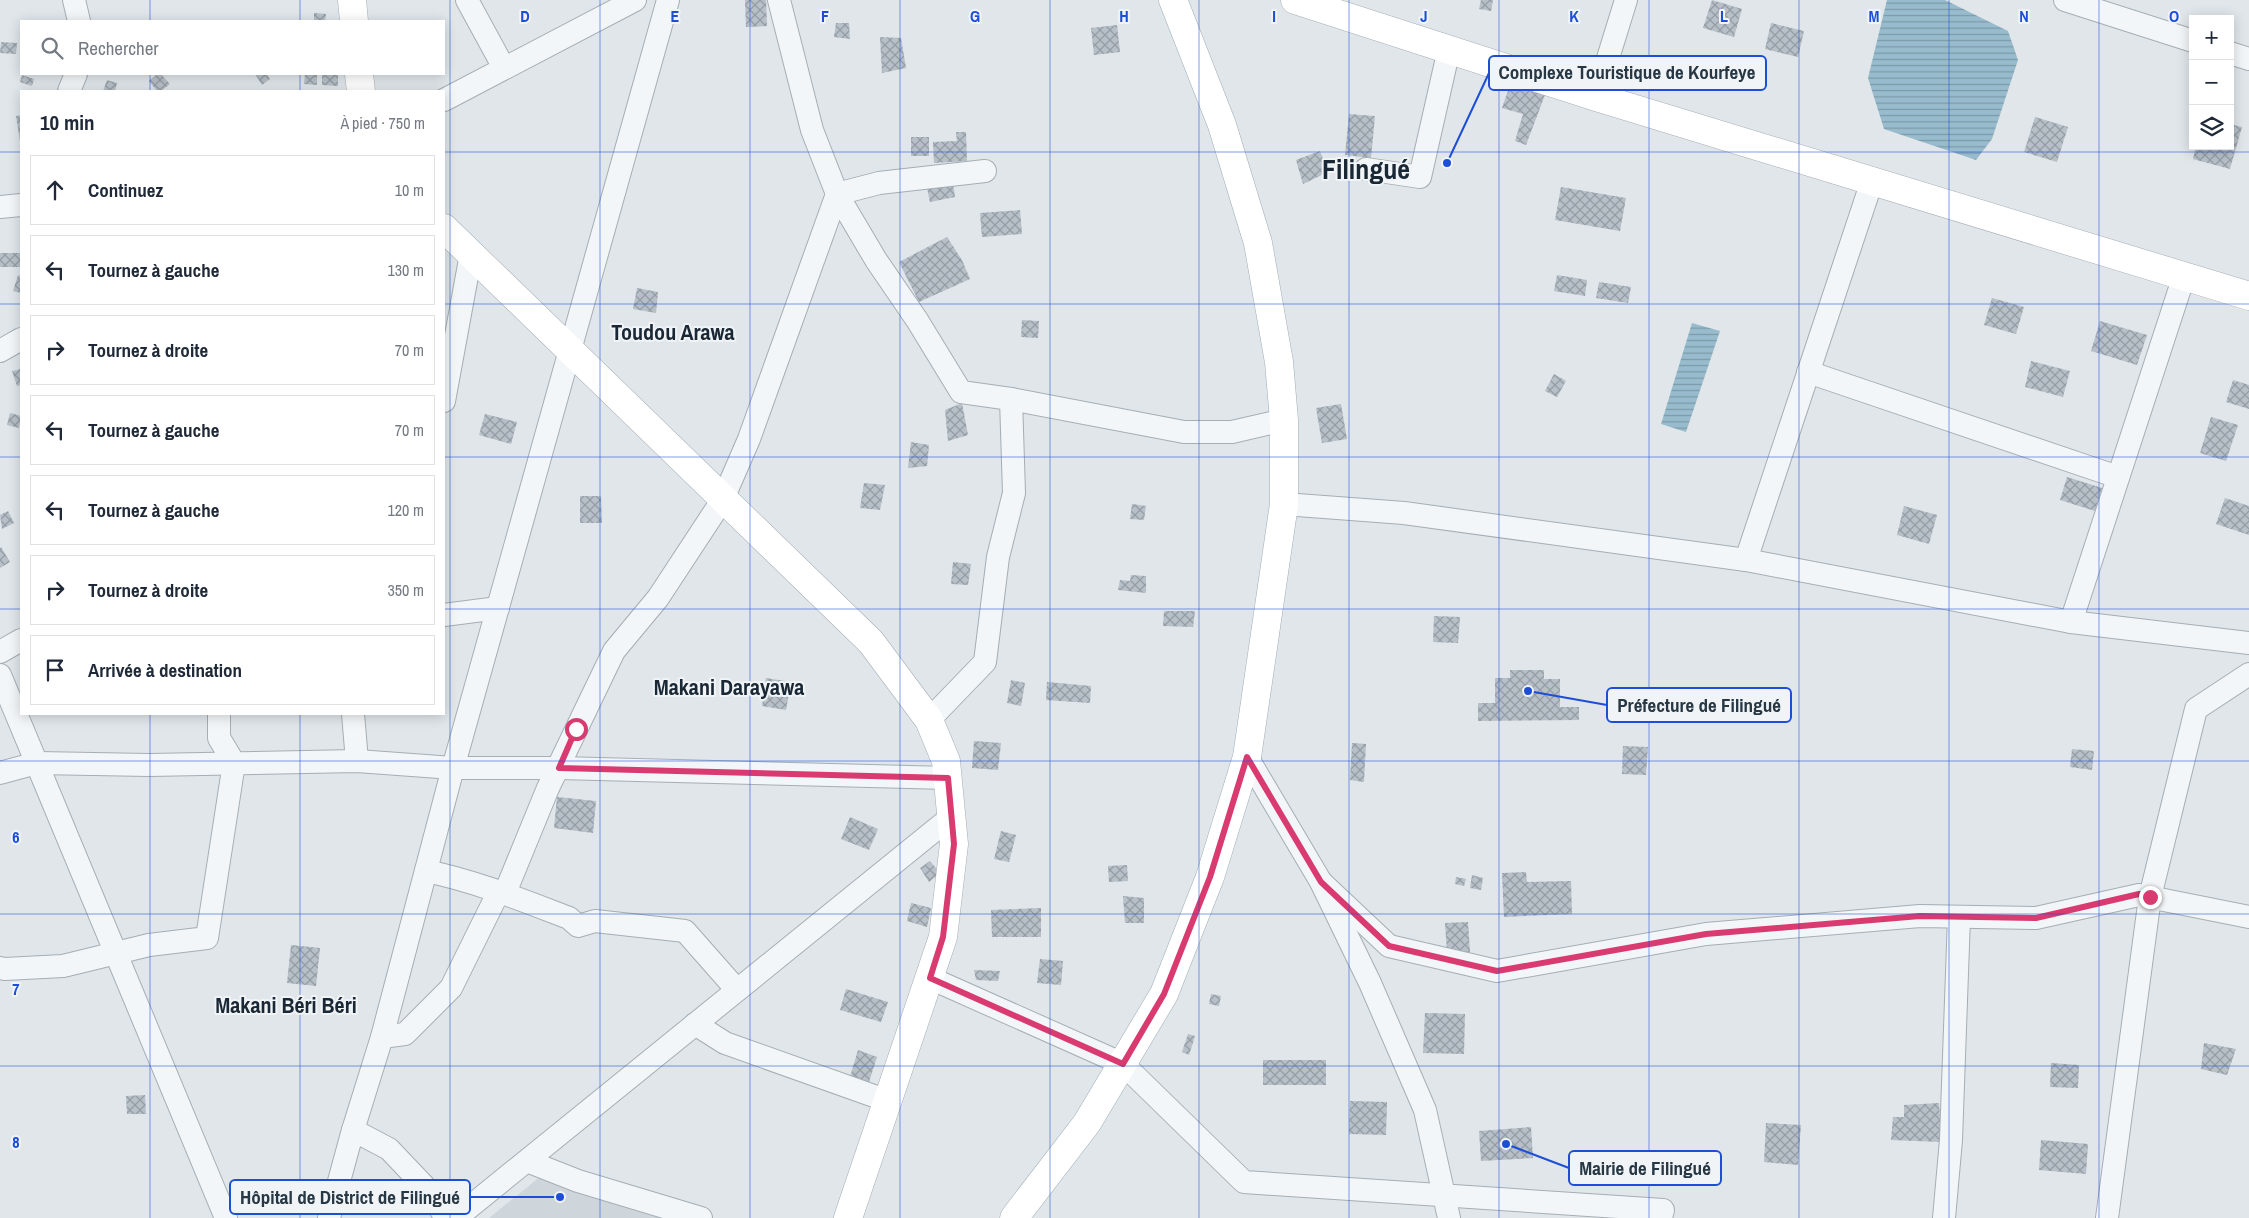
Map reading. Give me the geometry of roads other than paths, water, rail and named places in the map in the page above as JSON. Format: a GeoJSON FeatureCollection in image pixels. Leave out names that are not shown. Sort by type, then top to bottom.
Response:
{"type":"FeatureCollection","features":[{"type":"Feature","properties":{"kind":"street"},"geometry":{"type":"LineString","coordinates":[[74,0],[78,20]]}},
{"type":"Feature","properties":{"kind":"street"},"geometry":{"type":"LineString","coordinates":[[352,0],[354,20]]}},
{"type":"Feature","properties":{"kind":"street"},"geometry":{"type":"LineString","coordinates":[[467,0],[504,68]]}},
{"type":"Feature","properties":{"kind":"street"},"geometry":{"type":"LineString","coordinates":[[445,99],[635,0]]}},
{"type":"Feature","properties":{"kind":"street"},"geometry":{"type":"LineString","coordinates":[[329,1218],[353,1130],[382,1037],[453,768],[668,0]]}},
{"type":"Feature","properties":{"kind":"street"},"geometry":{"type":"LineString","coordinates":[[778,0],[812,130],[837,194],[876,260],[917,320],[961,392],[1012,399],[1184,432],[1232,432],[1284,420]]}},
{"type":"Feature","properties":{"kind":"street"},"geometry":{"type":"LineString","coordinates":[[1014,1218],[1087,1123],[1164,994],[1210,877],[1247,757],[1284,504],[1284,420],[1279,362],[1258,243],[1222,125],[1172,0]]}},
{"type":"Feature","properties":{"kind":"street"},"geometry":{"type":"LineString","coordinates":[[1295,0],[1596,97],[2249,296]]}},
{"type":"Feature","properties":{"kind":"street"},"geometry":{"type":"LineString","coordinates":[[1596,97],[1626,0]]}},
{"type":"Feature","properties":{"kind":"street"},"geometry":{"type":"LineString","coordinates":[[2064,0],[2189,40]]}},
{"type":"Feature","properties":{"kind":"street"},"geometry":{"type":"LineString","coordinates":[[1366,169],[1420,177],[1449,49]]}},
{"type":"Feature","properties":{"kind":"street"},"geometry":{"type":"LineString","coordinates":[[2234,54],[2249,59]]}},
{"type":"Feature","properties":{"kind":"street"},"geometry":{"type":"LineString","coordinates":[[69,90],[76,75]]}},
{"type":"Feature","properties":{"kind":"street"},"geometry":{"type":"LineString","coordinates":[[359,75],[361,90]]}},
{"type":"Feature","properties":{"kind":"street"},"geometry":{"type":"LineString","coordinates":[[837,194],[879,183],[984,171]]}},
{"type":"Feature","properties":{"kind":"street"},"geometry":{"type":"LineString","coordinates":[[1746,560],[1872,181]]}},
{"type":"Feature","properties":{"kind":"street"},"geometry":{"type":"LineString","coordinates":[[382,1037],[405,1034],[451,988],[496,897],[507,888],[548,788],[614,651],[658,598],[723,499],[749,439],[837,194]]}},
{"type":"Feature","properties":{"kind":"street"},"geometry":{"type":"LineString","coordinates":[[0,207],[20,205]]}},
{"type":"Feature","properties":{"kind":"street"},"geometry":{"type":"LineString","coordinates":[[445,229],[871,642],[929,720],[946,762],[954,844],[943,937],[848,1218]]}},
{"type":"Feature","properties":{"kind":"street"},"geometry":{"type":"LineString","coordinates":[[445,396],[471,254]]}},
{"type":"Feature","properties":{"kind":"street"},"geometry":{"type":"LineString","coordinates":[[2071,622],[2184,276]]}},
{"type":"Feature","properties":{"kind":"street"},"geometry":{"type":"LineString","coordinates":[[0,350],[20,340]]}},
{"type":"Feature","properties":{"kind":"street"},"geometry":{"type":"LineString","coordinates":[[1808,372],[2118,478]]}},
{"type":"Feature","properties":{"kind":"street"},"geometry":{"type":"LineString","coordinates":[[929,720],[985,662],[998,557],[1014,492],[1012,399]]}},
{"type":"Feature","properties":{"kind":"street"},"geometry":{"type":"LineString","coordinates":[[1284,504],[1404,513],[1746,560],[2071,622],[2249,643]]}},
{"type":"Feature","properties":{"kind":"street"},"geometry":{"type":"LineString","coordinates":[[445,615],[498,608]]}},
{"type":"Feature","properties":{"kind":"street"},"geometry":{"type":"LineString","coordinates":[[0,652],[20,641]]}},
{"type":"Feature","properties":{"kind":"street"},"geometry":{"type":"LineString","coordinates":[[2107,1218],[2150,897],[2196,709],[2249,674]]}},
{"type":"Feature","properties":{"kind":"street"},"geometry":{"type":"LineString","coordinates":[[0,675],[226,1218]]}},
{"type":"Feature","properties":{"kind":"street"},"geometry":{"type":"LineString","coordinates":[[0,968],[63,966],[149,945],[207,938],[234,763],[219,738],[219,715]]}},
{"type":"Feature","properties":{"kind":"street"},"geometry":{"type":"LineString","coordinates":[[353,715],[356,761]]}},
{"type":"Feature","properties":{"kind":"street"},"geometry":{"type":"LineString","coordinates":[[1247,757],[1321,882],[1370,983],[1425,1110],[1449,1218]]}},
{"type":"Feature","properties":{"kind":"street"},"geometry":{"type":"LineString","coordinates":[[0,773],[36,763],[149,764],[356,761],[453,768],[559,768],[948,778]]}},
{"type":"Feature","properties":{"kind":"street"},"geometry":{"type":"LineString","coordinates":[[456,1218],[952,817]]}},
{"type":"Feature","properties":{"kind":"street"},"geometry":{"type":"LineString","coordinates":[[426,871],[454,877],[502,892],[569,918],[578,926],[595,921],[685,931],[737,990]]}},
{"type":"Feature","properties":{"kind":"street"},"geometry":{"type":"LineString","coordinates":[[1321,882],[1389,946],[1497,971],[1706,934],[1920,916],[2036,918],[2139,894],[2249,918]]}},
{"type":"Feature","properties":{"kind":"street"},"geometry":{"type":"LineString","coordinates":[[1944,1218],[1951,1140],[1959,917]]}},
{"type":"Feature","properties":{"kind":"street"},"geometry":{"type":"LineString","coordinates":[[930,978],[1123,1064],[1244,1182],[1663,1210],[1661,1218]]}},
{"type":"Feature","properties":{"kind":"street"},"geometry":{"type":"LineString","coordinates":[[696,1024],[725,1042],[888,1101]]}},
{"type":"Feature","properties":{"kind":"street"},"geometry":{"type":"LineString","coordinates":[[353,1130],[389,1149],[428,1190],[446,1218]]}},
{"type":"Feature","properties":{"kind":"street"},"geometry":{"type":"LineString","coordinates":[[527,1161],[578,1181],[701,1218]]}},
{"type":"Feature","properties":{"kind":"water"},"geometry":{"type":"Polygon","coordinates":[[[1887,0],[1945,0],[2008,31],[2018,60],[1992,139],[1976,160],[1884,129],[1868,78],[1887,0]]]}},
{"type":"Feature","properties":{"kind":"water"},"geometry":{"type":"Polygon","coordinates":[[[1692,323],[1720,331],[1686,432],[1661,424],[1692,323]]]}},
{"type":"Feature","properties":{"kind":"place","name":"Complexe Touristique de Kourfeye"},"geometry":{"type":"Point","coordinates":[1447,163]}},
{"type":"Feature","properties":{"kind":"place","name":"Préfecture de Filingué"},"geometry":{"type":"Point","coordinates":[1528,691]}},
{"type":"Feature","properties":{"kind":"place","name":"Mairie de Filingué"},"geometry":{"type":"Point","coordinates":[1506,1144]}},
{"type":"Feature","properties":{"kind":"place","name":"Hôpital de District de Filingué"},"geometry":{"type":"Point","coordinates":[560,1197]}},
{"type":"Feature","properties":{"kind":"district","name":"Filingué"},"geometry":{"type":"Point","coordinates":[1366,169]}},
{"type":"Feature","properties":{"kind":"district","name":"Toudou Arawa"},"geometry":{"type":"Point","coordinates":[673,332]}},
{"type":"Feature","properties":{"kind":"district","name":"Makani Darayawa"},"geometry":{"type":"Point","coordinates":[729,687]}},
{"type":"Feature","properties":{"kind":"district","name":"Makani Béri Béri"},"geometry":{"type":"Point","coordinates":[286,1005]}}]}
